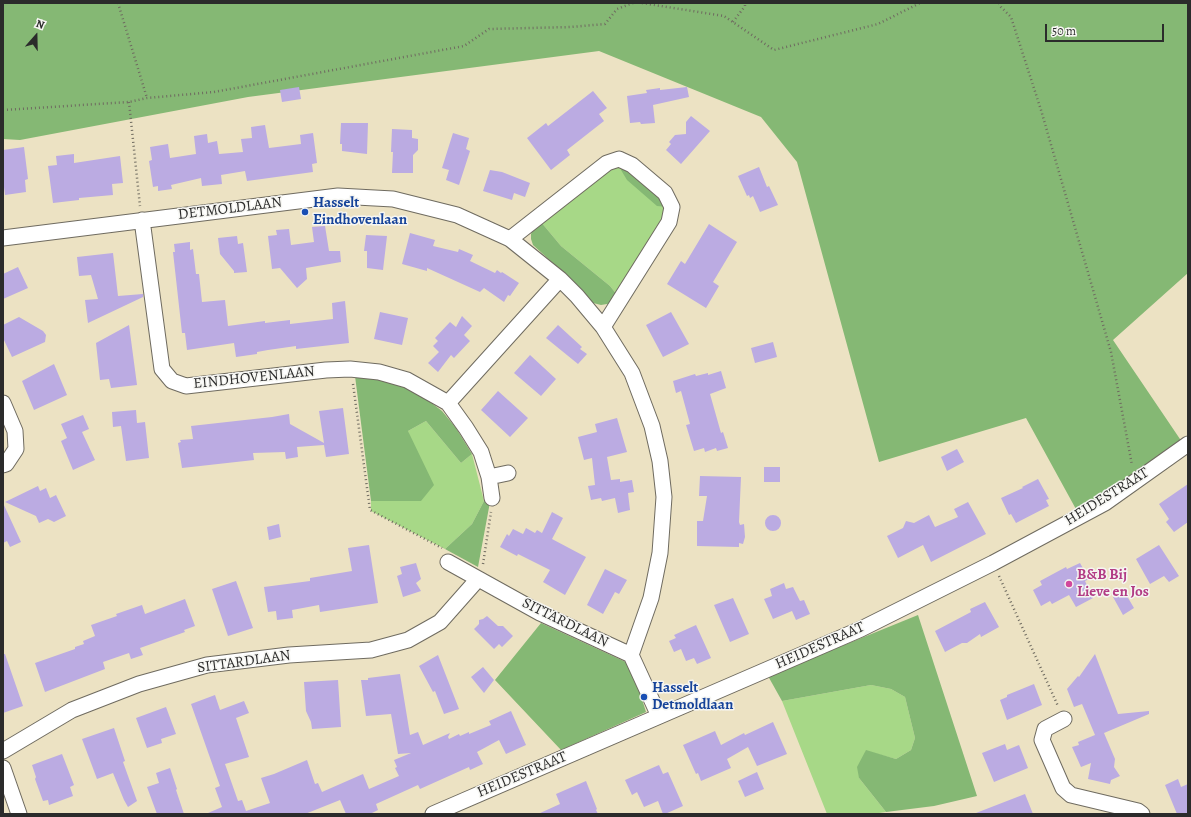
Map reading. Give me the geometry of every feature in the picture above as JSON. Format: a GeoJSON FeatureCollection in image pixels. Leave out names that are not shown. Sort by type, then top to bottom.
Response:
{"type":"FeatureCollection","features":[{"type":"Feature","properties":{"kind":"street"},"geometry":{"type":"LineString","coordinates":[[510,239],[607,163],[619,159],[632,165],[665,193],[672,207],[669,222],[604,327]]}},
{"type":"Feature","properties":{"kind":"street","name":"DETMOLDLAAN"},"geometry":{"type":"LineString","coordinates":[[3,238],[338,196],[393,199],[457,215],[510,239],[560,279],[604,327],[632,373],[652,426],[660,461],[664,497],[660,553],[651,598],[631,655]]}},
{"type":"Feature","properties":{"kind":"street","name":"EINDHOVENLAAN"},"geometry":{"type":"LineString","coordinates":[[142,220],[162,369],[172,381],[186,386],[350,368],[379,372],[408,380],[448,403],[466,428],[481,452],[489,477],[492,498]]}},
{"type":"Feature","properties":{"kind":"street"},"geometry":{"type":"LineString","coordinates":[[448,403],[560,279]]}},
{"type":"Feature","properties":{"kind":"street"},"geometry":{"type":"LineString","coordinates":[[3,403],[15,431],[16,449],[6,464],[3,465]]}},
{"type":"Feature","properties":{"kind":"street","name":"HEIDESTRAAT"},"geometry":{"type":"LineString","coordinates":[[433,814],[861,629],[993,563],[1105,503],[1188,444]]}},
{"type":"Feature","properties":{"kind":"street"},"geometry":{"type":"LineString","coordinates":[[489,477],[508,473]]}},
{"type":"Feature","properties":{"kind":"street","name":"SITTARDLAAN"},"geometry":{"type":"LineString","coordinates":[[448,562],[540,613],[631,655]]}},
{"type":"Feature","properties":{"kind":"street","name":"SITTARDLAAN"},"geometry":{"type":"LineString","coordinates":[[3,751],[72,710],[139,684],[207,665],[288,655],[371,650],[408,640],[440,622],[478,579]]}},
{"type":"Feature","properties":{"kind":"street"},"geometry":{"type":"LineString","coordinates":[[631,655],[659,716]]}},
{"type":"Feature","properties":{"kind":"street"},"geometry":{"type":"LineString","coordinates":[[1064,719],[1045,729],[1042,740],[1063,788],[1071,795],[1138,811],[1142,814]]}},
{"type":"Feature","properties":{"kind":"street"},"geometry":{"type":"LineString","coordinates":[[3,768],[19,814]]}},
{"type":"Feature","properties":{"kind":"path"},"geometry":{"type":"LineString","coordinates":[[118,3],[147,98]]}},
{"type":"Feature","properties":{"kind":"path"},"geometry":{"type":"LineString","coordinates":[[3,110],[128,102],[147,98],[214,92],[464,46],[489,29],[571,27],[605,24],[617,9],[633,3]]}},
{"type":"Feature","properties":{"kind":"path"},"geometry":{"type":"LineString","coordinates":[[642,3],[724,16],[774,50],[878,24],[920,3]]}},
{"type":"Feature","properties":{"kind":"path"},"geometry":{"type":"LineString","coordinates":[[733,22],[745,6],[745,3]]}},
{"type":"Feature","properties":{"kind":"path"},"geometry":{"type":"LineString","coordinates":[[1000,3],[1001,7],[1011,17],[1041,110],[1100,314],[1110,352],[1135,481]]}},
{"type":"Feature","properties":{"kind":"path"},"geometry":{"type":"LineString","coordinates":[[128,102],[142,220]]}},
{"type":"Feature","properties":{"kind":"path"},"geometry":{"type":"LineString","coordinates":[[350,368],[370,510],[445,549],[448,562]]}},
{"type":"Feature","properties":{"kind":"path"},"geometry":{"type":"LineString","coordinates":[[478,579],[483,565],[492,498]]}},
{"type":"Feature","properties":{"kind":"path"},"geometry":{"type":"LineString","coordinates":[[993,563],[1064,719]]}},
{"type":"Feature","properties":{"kind":"green space"},"geometry":{"type":"Polygon","coordinates":[[[3,3],[1188,3],[1188,273],[1113,340],[1182,442],[1077,511],[1026,418],[879,462],[797,162],[761,117],[599,51],[248,97],[20,140],[3,139],[3,3]]]}},
{"type":"Feature","properties":{"kind":"green space"},"geometry":{"type":"Polygon","coordinates":[[[619,166],[668,210],[618,296],[610,286],[561,246],[541,222],[609,169],[619,166]]]}},
{"type":"Feature","properties":{"kind":"green space"},"geometry":{"type":"Polygon","coordinates":[[[624,166],[662,198],[667,207],[657,206],[627,180],[621,170],[624,166]]]}},
{"type":"Feature","properties":{"kind":"green space"},"geometry":{"type":"Polygon","coordinates":[[[541,222],[561,246],[610,286],[618,296],[613,303],[601,305],[593,303],[566,275],[533,245],[531,234],[534,228],[541,222]]]}},
{"type":"Feature","properties":{"kind":"green space"},"geometry":{"type":"Polygon","coordinates":[[[355,376],[393,383],[412,390],[425,398],[442,411],[456,428],[472,454],[461,463],[426,421],[408,431],[434,485],[421,501],[371,501],[355,376]]]}},
{"type":"Feature","properties":{"kind":"green space"},"geometry":{"type":"Polygon","coordinates":[[[426,421],[461,463],[472,454],[484,501],[472,524],[445,549],[371,511],[371,501],[421,501],[408,431],[426,421]]]}},
{"type":"Feature","properties":{"kind":"green space"},"geometry":{"type":"Polygon","coordinates":[[[484,501],[490,502],[478,567],[445,549],[472,524],[484,501]]]}},
{"type":"Feature","properties":{"kind":"green space"},"geometry":{"type":"Polygon","coordinates":[[[918,615],[977,796],[934,806],[886,812],[859,778],[857,767],[866,750],[896,759],[911,750],[915,738],[905,697],[891,689],[871,685],[782,701],[768,676],[918,615]]]}},
{"type":"Feature","properties":{"kind":"green space"},"geometry":{"type":"Polygon","coordinates":[[[541,623],[628,663],[637,683],[646,712],[561,750],[495,680],[541,623]]]}},
{"type":"Feature","properties":{"kind":"green space"},"geometry":{"type":"Polygon","coordinates":[[[871,685],[891,689],[905,697],[915,738],[911,750],[896,759],[866,751],[859,778],[886,812],[872,814],[827,814],[782,701],[871,685]]]}},
{"type":"Feature","properties":{"kind":"building"},"geometry":{"type":"Polygon","coordinates":[[[299,87],[301,99],[282,102],[280,90],[299,87]]]}},
{"type":"Feature","properties":{"kind":"building"},"geometry":{"type":"Polygon","coordinates":[[[687,87],[689,97],[653,105],[655,123],[630,123],[627,96],[647,93],[646,90],[687,87]]]}},
{"type":"Feature","properties":{"kind":"building"},"geometry":{"type":"Polygon","coordinates":[[[593,91],[607,108],[599,114],[604,121],[567,150],[570,155],[551,170],[527,138],[546,123],[548,126],[593,91]]]}},
{"type":"Feature","properties":{"kind":"building"},"geometry":{"type":"Polygon","coordinates":[[[691,116],[710,131],[681,164],[666,150],[671,144],[669,142],[675,135],[686,134],[686,122],[691,116]]]}},
{"type":"Feature","properties":{"kind":"building"},"geometry":{"type":"Polygon","coordinates":[[[341,123],[368,123],[367,154],[342,151],[342,144],[340,144],[341,123]]]}},
{"type":"Feature","properties":{"kind":"building"},"geometry":{"type":"Polygon","coordinates":[[[265,125],[269,148],[301,144],[300,135],[313,133],[317,163],[312,164],[313,172],[247,181],[245,171],[221,175],[222,184],[202,186],[201,178],[171,185],[172,189],[158,191],[158,186],[153,187],[149,161],[152,160],[150,147],[168,144],[170,158],[196,154],[194,136],[207,134],[208,143],[217,141],[219,154],[243,152],[241,139],[252,138],[251,127],[265,125]]]}},
{"type":"Feature","properties":{"kind":"building"},"geometry":{"type":"Polygon","coordinates":[[[392,129],[412,130],[412,138],[418,139],[418,150],[413,155],[413,173],[392,173],[392,129]]]}},
{"type":"Feature","properties":{"kind":"building"},"geometry":{"type":"Polygon","coordinates":[[[453,133],[469,138],[466,149],[470,151],[459,185],[446,180],[449,170],[442,168],[453,133]]]}},
{"type":"Feature","properties":{"kind":"building"},"geometry":{"type":"Polygon","coordinates":[[[24,147],[28,179],[25,180],[26,192],[5,195],[3,179],[3,150],[24,147]]]}},
{"type":"Feature","properties":{"kind":"building"},"geometry":{"type":"Polygon","coordinates":[[[74,154],[74,163],[120,156],[123,183],[112,184],[113,195],[79,198],[79,200],[53,203],[48,166],[57,165],[56,156],[74,154]]]}},
{"type":"Feature","properties":{"kind":"building"},"geometry":{"type":"Polygon","coordinates":[[[759,167],[767,187],[769,186],[778,205],[760,212],[753,196],[750,198],[749,195],[747,196],[738,176],[759,167]]]}},
{"type":"Feature","properties":{"kind":"building"},"geometry":{"type":"Polygon","coordinates":[[[490,170],[502,172],[530,183],[525,197],[514,193],[512,200],[483,191],[490,170]]]}},
{"type":"Feature","properties":{"kind":"building"},"geometry":{"type":"Polygon","coordinates":[[[709,224],[737,242],[713,282],[719,286],[706,308],[667,284],[681,261],[685,264],[709,224]]]}},
{"type":"Feature","properties":{"kind":"building"},"geometry":{"type":"Polygon","coordinates":[[[325,226],[329,251],[340,251],[341,262],[306,268],[307,279],[297,288],[280,268],[272,269],[268,236],[277,235],[276,230],[289,229],[291,245],[314,242],[312,227],[325,226]]]}},
{"type":"Feature","properties":{"kind":"building"},"geometry":{"type":"Polygon","coordinates":[[[410,233],[435,240],[433,246],[458,252],[459,249],[473,255],[470,261],[495,273],[497,270],[501,273],[502,272],[519,283],[504,302],[484,288],[480,292],[427,268],[427,271],[402,264],[410,233]]]}},
{"type":"Feature","properties":{"kind":"building"},"geometry":{"type":"Polygon","coordinates":[[[366,235],[387,236],[383,270],[367,268],[367,251],[364,251],[366,235]]]}},
{"type":"Feature","properties":{"kind":"building"},"geometry":{"type":"Polygon","coordinates":[[[237,236],[238,244],[243,243],[247,272],[234,273],[220,254],[218,238],[237,236]]]}},
{"type":"Feature","properties":{"kind":"building"},"geometry":{"type":"Polygon","coordinates":[[[190,242],[190,250],[193,249],[196,274],[199,274],[202,302],[225,300],[228,326],[265,321],[265,323],[290,320],[290,324],[333,319],[332,303],[345,301],[349,343],[296,349],[296,346],[236,357],[234,343],[187,350],[185,333],[182,333],[173,252],[175,252],[174,244],[190,242]]]}},
{"type":"Feature","properties":{"kind":"building"},"geometry":{"type":"Polygon","coordinates":[[[113,253],[118,296],[143,294],[143,297],[88,323],[85,300],[98,299],[91,275],[79,276],[77,257],[113,253]]]}},
{"type":"Feature","properties":{"kind":"building"},"geometry":{"type":"Polygon","coordinates":[[[18,267],[28,288],[3,299],[3,274],[18,267]]]}},
{"type":"Feature","properties":{"kind":"building"},"geometry":{"type":"Polygon","coordinates":[[[380,312],[408,318],[402,345],[374,339],[380,312]]]}},
{"type":"Feature","properties":{"kind":"building"},"geometry":{"type":"Polygon","coordinates":[[[671,312],[689,344],[663,357],[646,325],[671,312]]]}},
{"type":"Feature","properties":{"kind":"building"},"geometry":{"type":"Polygon","coordinates":[[[462,316],[472,326],[464,335],[470,341],[454,358],[451,355],[438,372],[428,363],[439,352],[433,346],[438,341],[435,338],[450,322],[456,327],[462,316]]]}},
{"type":"Feature","properties":{"kind":"building"},"geometry":{"type":"Polygon","coordinates":[[[19,317],[43,331],[46,335],[45,342],[12,357],[3,338],[3,325],[19,317]]]}},
{"type":"Feature","properties":{"kind":"building"},"geometry":{"type":"Polygon","coordinates":[[[129,325],[137,385],[111,388],[109,379],[100,380],[96,343],[129,325]]]}},
{"type":"Feature","properties":{"kind":"building"},"geometry":{"type":"Polygon","coordinates":[[[558,325],[582,347],[580,349],[587,354],[578,364],[546,338],[558,325]]]}},
{"type":"Feature","properties":{"kind":"building"},"geometry":{"type":"Polygon","coordinates":[[[773,342],[777,357],[755,363],[751,348],[773,342]]]}},
{"type":"Feature","properties":{"kind":"building"},"geometry":{"type":"Polygon","coordinates":[[[530,355],[556,379],[541,396],[514,373],[530,355]]]}},
{"type":"Feature","properties":{"kind":"building"},"geometry":{"type":"Polygon","coordinates":[[[54,364],[67,395],[34,410],[22,381],[54,364]]]}},
{"type":"Feature","properties":{"kind":"building"},"geometry":{"type":"Polygon","coordinates":[[[721,371],[726,388],[710,394],[721,433],[723,432],[728,448],[717,451],[716,448],[705,452],[704,448],[694,451],[686,425],[690,424],[681,391],[676,393],[673,381],[695,374],[696,376],[708,373],[708,375],[721,371]]]}},
{"type":"Feature","properties":{"kind":"building"},"geometry":{"type":"Polygon","coordinates":[[[498,391],[528,418],[510,437],[481,410],[498,391]]]}},
{"type":"Feature","properties":{"kind":"building"},"geometry":{"type":"Polygon","coordinates":[[[343,408],[349,454],[326,457],[324,445],[297,447],[298,457],[286,459],[285,452],[253,453],[254,460],[182,468],[178,443],[181,442],[180,440],[193,439],[191,426],[289,414],[290,424],[324,443],[319,411],[343,408]]]}},
{"type":"Feature","properties":{"kind":"building"},"geometry":{"type":"Polygon","coordinates":[[[136,410],[137,423],[145,422],[149,458],[126,461],[121,426],[113,427],[112,412],[136,410]]]}},
{"type":"Feature","properties":{"kind":"building"},"geometry":{"type":"Polygon","coordinates":[[[83,415],[89,429],[82,432],[95,460],[73,470],[61,441],[67,438],[61,424],[83,415]]]}},
{"type":"Feature","properties":{"kind":"building"},"geometry":{"type":"Polygon","coordinates":[[[617,418],[627,452],[607,457],[611,480],[620,479],[620,482],[632,480],[634,492],[628,493],[630,510],[618,513],[615,498],[602,501],[601,498],[591,500],[588,486],[595,485],[592,458],[584,460],[578,437],[597,432],[595,424],[617,418]]]}},
{"type":"Feature","properties":{"kind":"building"},"geometry":{"type":"Polygon","coordinates":[[[957,449],[964,462],[947,471],[941,457],[957,449]]]}},
{"type":"Feature","properties":{"kind":"building"},"geometry":{"type":"Polygon","coordinates":[[[764,467],[780,467],[780,482],[764,482],[764,467]]]}},
{"type":"Feature","properties":{"kind":"building"},"geometry":{"type":"Polygon","coordinates":[[[700,476],[741,477],[739,522],[740,525],[744,524],[745,537],[743,544],[739,543],[739,547],[697,546],[697,521],[703,521],[707,496],[699,496],[700,476]]]}},
{"type":"Feature","properties":{"kind":"building"},"geometry":{"type":"Polygon","coordinates":[[[1038,479],[1049,499],[1046,500],[1049,506],[1016,523],[1011,514],[1009,515],[1001,498],[1038,479]]]}},
{"type":"Feature","properties":{"kind":"building"},"geometry":{"type":"Polygon","coordinates":[[[1188,484],[1188,522],[1174,532],[1166,522],[1169,519],[1159,504],[1188,484]]]}},
{"type":"Feature","properties":{"kind":"building"},"geometry":{"type":"Polygon","coordinates":[[[38,486],[40,491],[46,488],[50,498],[56,495],[66,516],[54,522],[48,519],[39,523],[36,516],[5,502],[38,486]]]}},
{"type":"Feature","properties":{"kind":"building"},"geometry":{"type":"Polygon","coordinates":[[[968,502],[986,534],[931,562],[923,545],[898,558],[887,536],[903,528],[906,521],[914,523],[929,515],[935,527],[958,517],[954,509],[968,502]]]}},
{"type":"Feature","properties":{"kind":"building"},"geometry":{"type":"Polygon","coordinates":[[[3,503],[21,542],[10,547],[7,541],[3,543],[3,503]]]}},
{"type":"Feature","properties":{"kind":"building"},"geometry":{"type":"Polygon","coordinates":[[[552,512],[563,518],[552,539],[586,557],[565,595],[543,582],[550,570],[500,547],[507,534],[509,536],[513,529],[523,534],[526,528],[535,533],[537,530],[542,533],[552,512]]]}},
{"type":"Feature","properties":{"kind":"building"},"geometry":{"type":"Polygon","coordinates":[[[773,515],[779,517],[781,523],[779,529],[773,531],[767,529],[765,523],[767,517],[773,515]]]}},
{"type":"Feature","properties":{"kind":"building"},"geometry":{"type":"Polygon","coordinates":[[[279,524],[281,537],[269,540],[267,527],[279,524]]]}},
{"type":"Feature","properties":{"kind":"building"},"geometry":{"type":"Polygon","coordinates":[[[369,545],[378,603],[320,612],[319,605],[292,610],[293,618],[277,620],[276,611],[268,612],[264,587],[310,581],[310,578],[352,571],[348,548],[369,545]]]}},
{"type":"Feature","properties":{"kind":"building"},"geometry":{"type":"Polygon","coordinates":[[[1159,545],[1179,576],[1169,582],[1164,576],[1150,584],[1136,559],[1159,545]]]}},
{"type":"Feature","properties":{"kind":"building"},"geometry":{"type":"Polygon","coordinates":[[[416,563],[421,579],[416,583],[421,591],[403,597],[397,576],[402,574],[400,567],[416,563]]]}},
{"type":"Feature","properties":{"kind":"building"},"geometry":{"type":"Polygon","coordinates":[[[1080,563],[1089,579],[1085,581],[1093,598],[1076,607],[1069,595],[1052,604],[1050,601],[1041,606],[1033,590],[1042,585],[1040,581],[1066,567],[1067,569],[1080,563]]]}},
{"type":"Feature","properties":{"kind":"building"},"geometry":{"type":"Polygon","coordinates":[[[605,569],[627,580],[619,594],[615,592],[603,614],[587,605],[605,569]]]}},
{"type":"Feature","properties":{"kind":"building"},"geometry":{"type":"Polygon","coordinates":[[[236,581],[253,628],[228,636],[212,589],[236,581]]]}},
{"type":"Feature","properties":{"kind":"building"},"geometry":{"type":"Polygon","coordinates":[[[784,583],[786,589],[793,587],[800,601],[804,600],[810,614],[796,620],[792,611],[773,619],[764,599],[772,596],[770,589],[784,583]]]}},
{"type":"Feature","properties":{"kind":"building"},"geometry":{"type":"Polygon","coordinates":[[[1124,591],[1134,608],[1123,615],[1113,597],[1124,591]]]}},
{"type":"Feature","properties":{"kind":"building"},"geometry":{"type":"Polygon","coordinates":[[[733,598],[749,634],[730,642],[714,605],[733,598]]]}},
{"type":"Feature","properties":{"kind":"building"},"geometry":{"type":"Polygon","coordinates":[[[185,599],[195,626],[184,630],[185,632],[140,648],[143,655],[131,659],[129,653],[103,662],[105,669],[45,692],[35,663],[75,649],[75,647],[84,644],[83,641],[95,636],[91,625],[142,605],[145,614],[185,599]]]}},
{"type":"Feature","properties":{"kind":"building"},"geometry":{"type":"Polygon","coordinates":[[[985,602],[999,627],[981,637],[980,634],[967,643],[962,643],[945,652],[935,631],[971,612],[970,609],[985,602]]]}},
{"type":"Feature","properties":{"kind":"building"},"geometry":{"type":"Polygon","coordinates":[[[487,616],[498,626],[503,626],[513,636],[502,647],[499,644],[494,649],[474,629],[479,624],[479,620],[487,616]]]}},
{"type":"Feature","properties":{"kind":"building"},"geometry":{"type":"Polygon","coordinates":[[[696,625],[711,658],[697,664],[694,658],[686,661],[681,649],[674,652],[669,641],[676,638],[674,635],[696,625]]]}},
{"type":"Feature","properties":{"kind":"building"},"geometry":{"type":"Polygon","coordinates":[[[3,654],[5,654],[23,706],[3,713],[3,654]]]}},
{"type":"Feature","properties":{"kind":"building"},"geometry":{"type":"Polygon","coordinates":[[[1095,654],[1118,714],[1149,711],[1149,714],[1104,733],[1115,759],[1114,767],[1120,776],[1111,780],[1110,784],[1088,779],[1091,763],[1081,767],[1072,747],[1079,745],[1078,742],[1095,735],[1082,704],[1074,707],[1067,689],[1078,676],[1079,677],[1095,654]]]}},
{"type":"Feature","properties":{"kind":"building"},"geometry":{"type":"Polygon","coordinates":[[[438,655],[459,709],[444,714],[435,691],[433,692],[419,666],[438,655]]]}},
{"type":"Feature","properties":{"kind":"building"},"geometry":{"type":"Polygon","coordinates":[[[483,667],[494,680],[484,693],[471,677],[483,667]]]}},
{"type":"Feature","properties":{"kind":"building"},"geometry":{"type":"Polygon","coordinates":[[[400,674],[410,735],[418,732],[423,745],[450,733],[448,737],[449,739],[459,734],[460,736],[469,732],[469,734],[491,725],[489,721],[511,711],[526,745],[506,754],[499,740],[477,752],[483,764],[470,770],[469,767],[420,789],[418,785],[376,804],[378,810],[370,814],[346,814],[340,800],[305,814],[208,814],[222,807],[215,788],[220,786],[191,704],[215,695],[220,710],[244,701],[249,713],[236,718],[249,757],[225,764],[238,801],[242,800],[246,811],[270,803],[261,778],[307,760],[315,784],[318,783],[322,792],[363,774],[369,789],[399,776],[395,768],[397,767],[394,760],[411,753],[398,754],[391,714],[366,716],[361,680],[400,674]]]}},
{"type":"Feature","properties":{"kind":"building"},"geometry":{"type":"Polygon","coordinates":[[[338,680],[341,727],[312,729],[311,722],[306,711],[304,682],[338,680]]]}},
{"type":"Feature","properties":{"kind":"building"},"geometry":{"type":"Polygon","coordinates":[[[1034,684],[1042,705],[1007,720],[1000,700],[1007,697],[1007,695],[1034,684]]]}},
{"type":"Feature","properties":{"kind":"building"},"geometry":{"type":"Polygon","coordinates":[[[166,707],[176,734],[161,739],[162,743],[147,748],[136,718],[166,707]]]}},
{"type":"Feature","properties":{"kind":"building"},"geometry":{"type":"Polygon","coordinates":[[[773,722],[787,754],[757,766],[748,747],[727,759],[731,768],[701,781],[698,773],[696,774],[683,745],[715,731],[721,745],[744,733],[745,735],[773,722]]]}},
{"type":"Feature","properties":{"kind":"building"},"geometry":{"type":"Polygon","coordinates":[[[114,728],[125,761],[123,762],[137,801],[128,807],[113,773],[97,779],[82,739],[114,728]]]}},
{"type":"Feature","properties":{"kind":"building"},"geometry":{"type":"Polygon","coordinates":[[[1005,744],[1007,750],[1019,745],[1028,768],[994,782],[982,753],[1005,744]]]}},
{"type":"Feature","properties":{"kind":"building"},"geometry":{"type":"Polygon","coordinates":[[[62,754],[74,785],[70,787],[73,796],[49,805],[48,800],[43,801],[35,779],[36,777],[32,765],[62,754]]]}},
{"type":"Feature","properties":{"kind":"building"},"geometry":{"type":"Polygon","coordinates":[[[659,765],[663,774],[668,772],[683,806],[665,814],[663,814],[658,801],[644,807],[637,792],[632,795],[625,780],[659,765]]]}},
{"type":"Feature","properties":{"kind":"building"},"geometry":{"type":"Polygon","coordinates":[[[170,768],[184,814],[157,814],[147,787],[159,783],[156,773],[170,768]]]}},
{"type":"Feature","properties":{"kind":"building"},"geometry":{"type":"Polygon","coordinates":[[[757,772],[764,789],[745,797],[738,781],[757,772]]]}},
{"type":"Feature","properties":{"kind":"building"},"geometry":{"type":"Polygon","coordinates":[[[1178,779],[1181,787],[1188,784],[1188,814],[1177,814],[1165,785],[1178,779]]]}},
{"type":"Feature","properties":{"kind":"building"},"geometry":{"type":"Polygon","coordinates":[[[586,781],[598,814],[538,814],[560,804],[556,794],[586,781]]]}},
{"type":"Feature","properties":{"kind":"building"},"geometry":{"type":"Polygon","coordinates":[[[1025,794],[1033,814],[976,813],[1025,794]]]}},
{"type":"Feature","properties":{"kind":"place","name":"Hasselt Eindhovenlaan"},"geometry":{"type":"Point","coordinates":[305,212]}},
{"type":"Feature","properties":{"kind":"place","name":"B&B Bij Lieve en Jos"},"geometry":{"type":"Point","coordinates":[1069,584]}},
{"type":"Feature","properties":{"kind":"place","name":"Hasselt Detmoldlaan"},"geometry":{"type":"Point","coordinates":[644,697]}}]}
